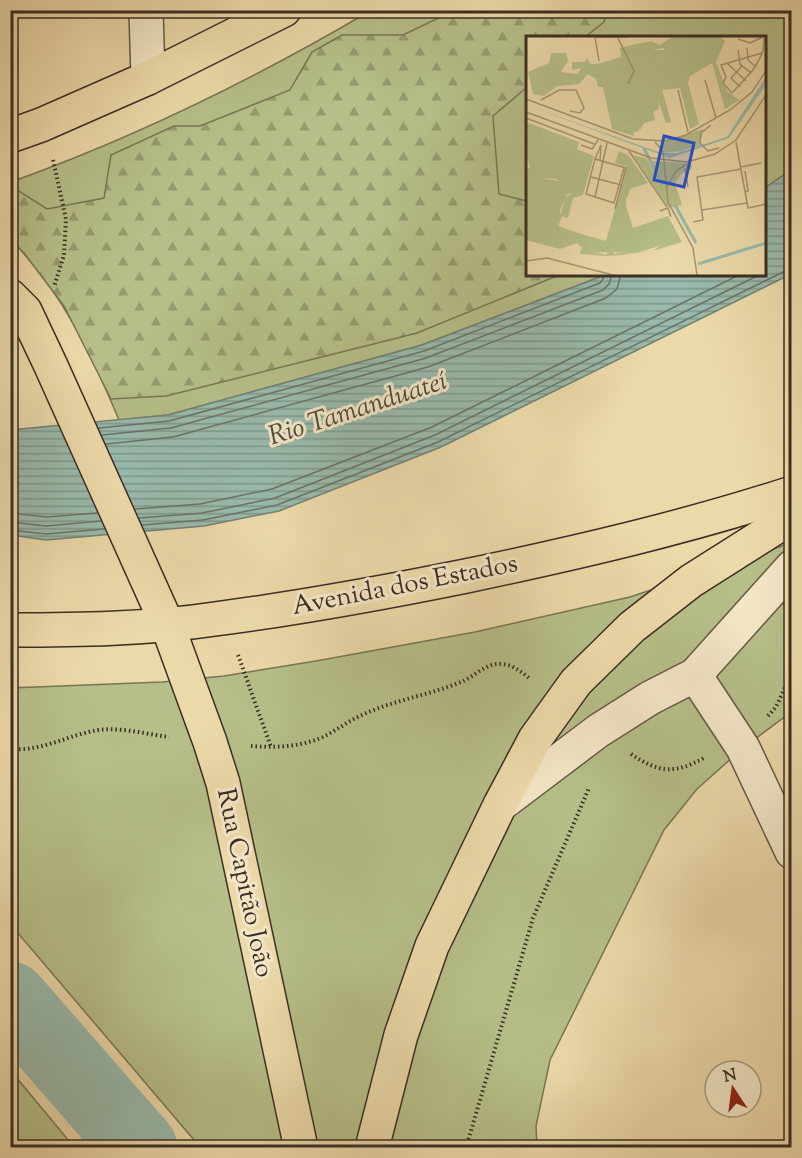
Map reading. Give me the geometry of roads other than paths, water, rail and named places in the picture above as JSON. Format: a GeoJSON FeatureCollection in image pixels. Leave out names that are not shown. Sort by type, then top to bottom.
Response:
{"type":"FeatureCollection","features":[{"type":"Feature","properties":{"kind":"highway"},"geometry":{"type":"LineString","coordinates":[[10,136],[41,126],[148,78],[277,12]]}},
{"type":"Feature","properties":{"kind":"highway","name":"Rua Capitão João"},"geometry":{"type":"LineString","coordinates":[[18,304],[51,366],[167,624],[210,742],[223,783],[301,1148]]}},
{"type":"Feature","properties":{"kind":"highway","name":"Avenida dos Estados"},"geometry":{"type":"LineString","coordinates":[[10,630],[167,624],[224,618],[384,592],[593,549],[717,518],[792,494]]}},
{"type":"Feature","properties":{"kind":"highway"},"geometry":{"type":"LineString","coordinates":[[372,1148],[401,1035],[432,946],[500,805],[535,739],[576,682],[632,627],[691,581],[792,517]]}},
{"type":"Feature","properties":{"kind":"lane"},"geometry":{"type":"LineString","coordinates":[[146,10],[148,78]]}},
{"type":"Feature","properties":{"kind":"lane"},"geometry":{"type":"LineString","coordinates":[[500,805],[598,731],[650,698],[695,675],[792,567]]}},
{"type":"Feature","properties":{"kind":"lane"},"geometry":{"type":"LineString","coordinates":[[695,675],[743,748],[792,852]]}},
{"type":"Feature","properties":{"kind":"water","name":"Rio Tamanduateí"},"geometry":{"type":"Polygon","coordinates":[[[791,170],[791,274],[441,447],[279,511],[204,526],[46,540],[11,535],[10,430],[168,415],[422,345],[602,276],[766,276],[766,187],[791,170]]]}},
{"type":"Feature","properties":{"kind":"waterway"},"geometry":{"type":"LineString","coordinates":[[10,999],[140,1148]]}}]}
